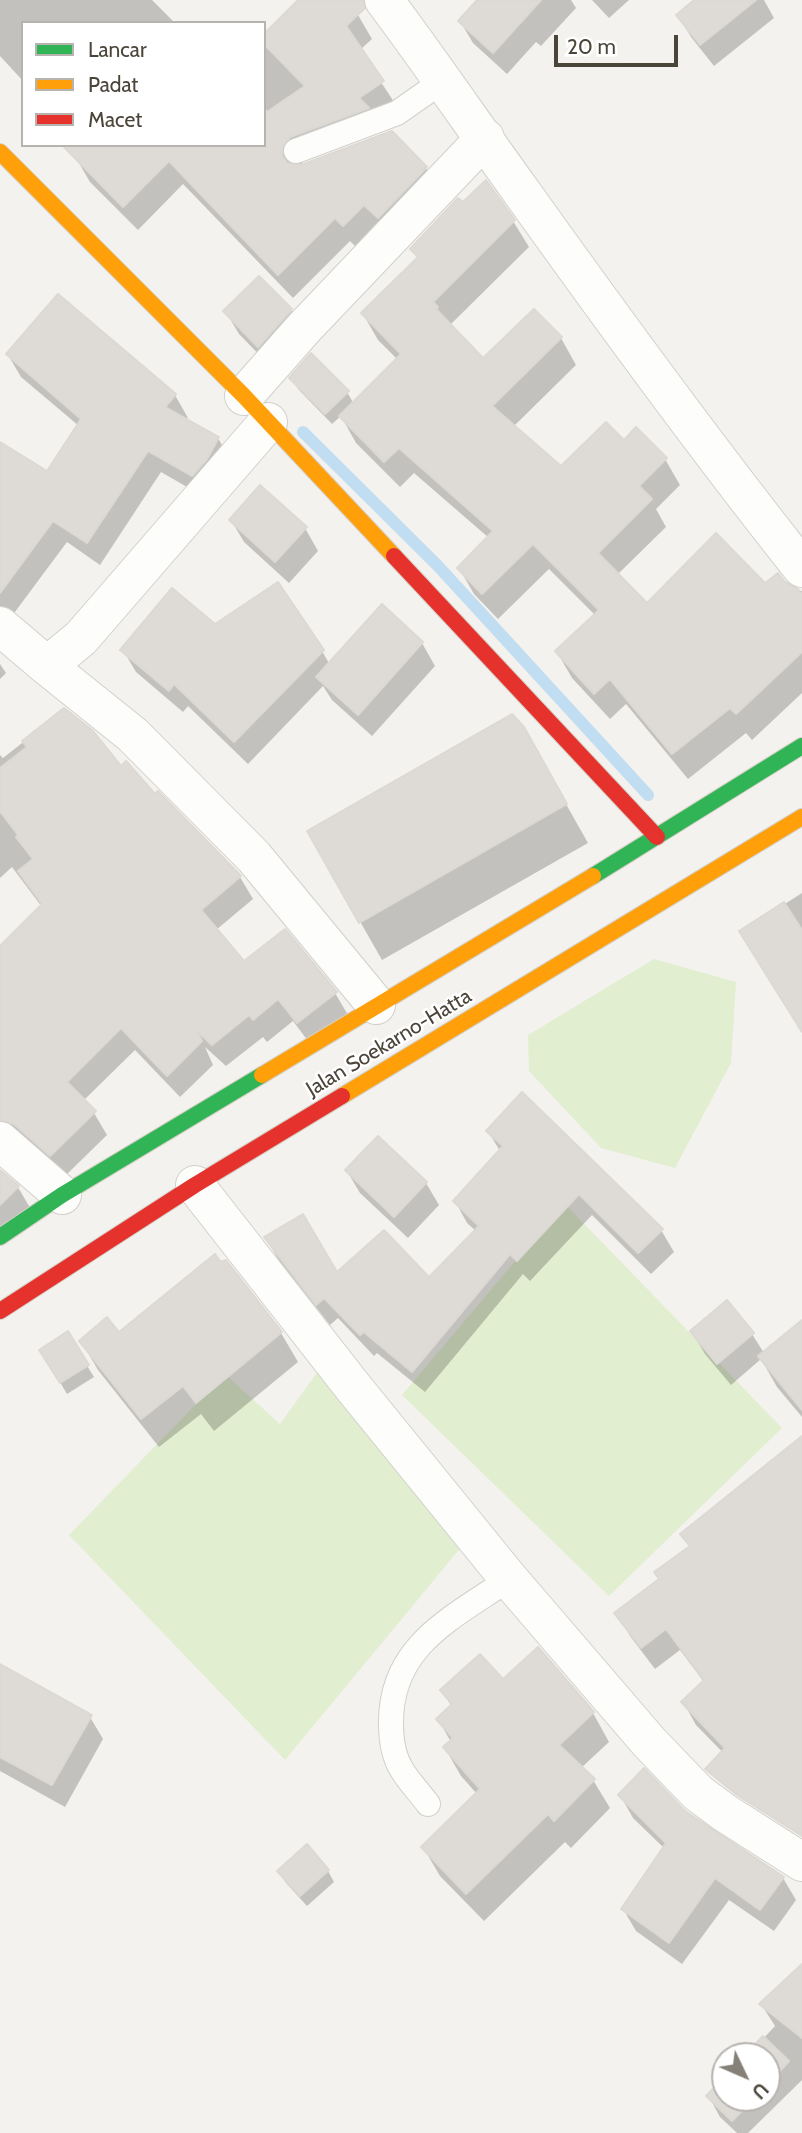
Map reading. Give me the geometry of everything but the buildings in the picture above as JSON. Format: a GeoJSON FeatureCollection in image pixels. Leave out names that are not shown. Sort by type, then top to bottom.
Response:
{"type":"FeatureCollection","features":[{"type":"Feature","properties":{"kind":"main road"},"geometry":{"type":"LineString","coordinates":[[0,152],[259,391],[657,837]]}},
{"type":"Feature","properties":{"kind":"main road","name":"Jalan Soekarno-Hatta"},"geometry":{"type":"LineString","coordinates":[[0,1237],[62,1195],[376,1005],[725,799],[802,746]]}},
{"type":"Feature","properties":{"kind":"main road","name":"Jalan Soekarno-Hatta"},"geometry":{"type":"LineString","coordinates":[[0,1311],[195,1185],[745,844],[802,817]]}},
{"type":"Feature","properties":{"kind":"street"},"geometry":{"type":"LineString","coordinates":[[384,0],[444,80],[522,193],[802,568]]}},
{"type":"Feature","properties":{"kind":"street"},"geometry":{"type":"LineString","coordinates":[[47,666],[81,638],[259,391],[485,138]]}},
{"type":"Feature","properties":{"kind":"street"},"geometry":{"type":"LineString","coordinates":[[0,626],[133,735],[254,857],[376,1005]]}},
{"type":"Feature","properties":{"kind":"street"},"geometry":{"type":"LineString","coordinates":[[0,1141],[62,1195]]}},
{"type":"Feature","properties":{"kind":"street"},"geometry":{"type":"LineString","coordinates":[[195,1185],[352,1387],[509,1579],[649,1742],[698,1793],[802,1862]]}},
{"type":"Feature","properties":{"kind":"lane"},"geometry":{"type":"LineString","coordinates":[[296,151],[397,113],[444,80]]}},
{"type":"Feature","properties":{"kind":"lane"},"geometry":{"type":"LineString","coordinates":[[428,1804],[401,1770],[391,1746],[391,1712],[397,1681],[407,1659],[431,1632],[509,1579]]}},
{"type":"Feature","properties":{"kind":"green space"},"geometry":{"type":"Polygon","coordinates":[[[654,959],[736,982],[731,1063],[675,1168],[601,1148],[529,1071],[528,1035],[654,959]]]}},
{"type":"Feature","properties":{"kind":"green space"},"geometry":{"type":"Polygon","coordinates":[[[564,1203],[782,1428],[609,1596],[402,1395],[564,1203]]]}},
{"type":"Feature","properties":{"kind":"green space"},"geometry":{"type":"Polygon","coordinates":[[[329,1356],[472,1534],[285,1760],[69,1535],[225,1374],[280,1424],[329,1356]]]}},
{"type":"Feature","properties":{"kind":"waterway"},"geometry":{"type":"LineString","coordinates":[[303,432],[438,566],[648,795]]}},
{"type":"Feature","properties":{"kind":"traffic: fast"},"geometry":{"type":"LineString","coordinates":[[593,876],[802,746]]}},
{"type":"Feature","properties":{"kind":"traffic: fast"},"geometry":{"type":"LineString","coordinates":[[0,1237],[62,1195],[262,1075]]}},
{"type":"Feature","properties":{"kind":"traffic: slow"},"geometry":{"type":"LineString","coordinates":[[0,152],[244,396],[394,556]]}},
{"type":"Feature","properties":{"kind":"traffic: slow"},"geometry":{"type":"LineString","coordinates":[[342,1096],[802,817]]}},
{"type":"Feature","properties":{"kind":"traffic: slow"},"geometry":{"type":"LineString","coordinates":[[262,1075],[593,876]]}},
{"type":"Feature","properties":{"kind":"traffic: jam"},"geometry":{"type":"LineString","coordinates":[[394,556],[657,837]]}},
{"type":"Feature","properties":{"kind":"traffic: jam"},"geometry":{"type":"LineString","coordinates":[[0,1311],[195,1185],[342,1096]]}}]}
